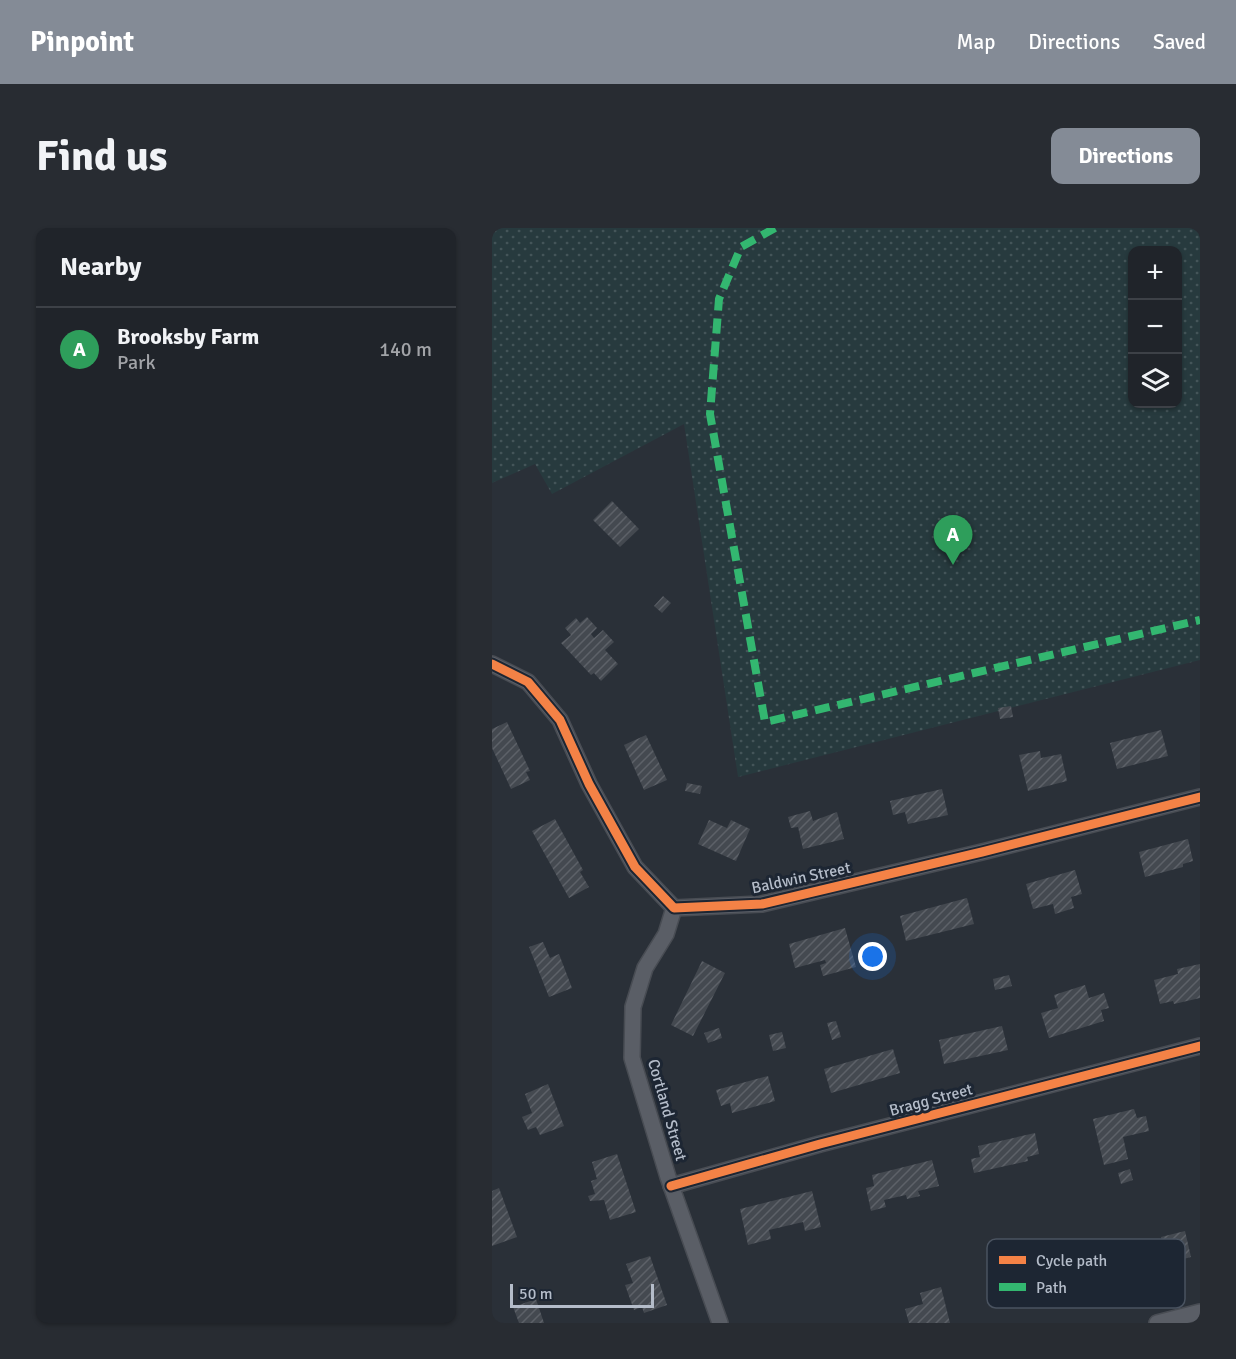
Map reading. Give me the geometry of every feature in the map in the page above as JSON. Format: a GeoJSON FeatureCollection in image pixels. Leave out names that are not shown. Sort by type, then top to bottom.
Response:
{"type":"FeatureCollection","features":[{"type":"Feature","properties":{"kind":"street"},"geometry":{"type":"LineString","coordinates":[[492,664],[528,682],[560,720],[589,784],[635,867],[674,908]]}},
{"type":"Feature","properties":{"kind":"street","name":"Baldwin Street"},"geometry":{"type":"LineString","coordinates":[[674,908],[762,904],[1200,797]]}},
{"type":"Feature","properties":{"kind":"street","name":"Cortland Street"},"geometry":{"type":"LineString","coordinates":[[674,908],[666,934],[645,968],[633,1006],[632,1058],[671,1186],[720,1323]]}},
{"type":"Feature","properties":{"kind":"street","name":"Bragg Street"},"geometry":{"type":"LineString","coordinates":[[671,1186],[820,1144],[1200,1046]]}},
{"type":"Feature","properties":{"kind":"street"},"geometry":{"type":"LineString","coordinates":[[1157,1323],[1200,1312]]}},
{"type":"Feature","properties":{"kind":"green space"},"geometry":{"type":"Polygon","coordinates":[[[492,228],[1200,228],[1200,660],[738,777],[684,424],[552,494],[535,464],[492,483],[492,228]]]}},
{"type":"Feature","properties":{"kind":"building"},"geometry":{"type":"Polygon","coordinates":[[[612,501],[639,529],[620,547],[593,520],[612,501]]]}},
{"type":"Feature","properties":{"kind":"building"},"geometry":{"type":"Polygon","coordinates":[[[663,596],[671,603],[662,613],[654,606],[663,596]]]}},
{"type":"Feature","properties":{"kind":"building"},"geometry":{"type":"Polygon","coordinates":[[[587,617],[597,628],[591,634],[594,638],[603,630],[614,642],[605,650],[618,664],[601,681],[594,673],[591,675],[561,643],[571,635],[565,628],[576,618],[580,623],[587,617]]]}},
{"type":"Feature","properties":{"kind":"building"},"geometry":{"type":"Polygon","coordinates":[[[1011,706],[1013,717],[1000,719],[998,708],[1011,706]]]}},
{"type":"Feature","properties":{"kind":"building"},"geometry":{"type":"Polygon","coordinates":[[[507,722],[530,771],[526,772],[530,780],[511,789],[492,748],[492,729],[507,722]]]}},
{"type":"Feature","properties":{"kind":"building"},"geometry":{"type":"Polygon","coordinates":[[[1161,730],[1168,756],[1117,769],[1110,743],[1161,730]]]}},
{"type":"Feature","properties":{"kind":"building"},"geometry":{"type":"Polygon","coordinates":[[[646,735],[667,780],[644,790],[624,745],[646,735]]]}},
{"type":"Feature","properties":{"kind":"building"},"geometry":{"type":"Polygon","coordinates":[[[1040,751],[1041,758],[1061,754],[1067,781],[1028,791],[1019,755],[1040,751]]]}},
{"type":"Feature","properties":{"kind":"building"},"geometry":{"type":"Polygon","coordinates":[[[687,783],[702,786],[700,794],[685,791],[687,783]]]}},
{"type":"Feature","properties":{"kind":"building"},"geometry":{"type":"Polygon","coordinates":[[[942,789],[948,815],[908,824],[905,812],[893,815],[890,801],[942,789]]]}},
{"type":"Feature","properties":{"kind":"building"},"geometry":{"type":"Polygon","coordinates":[[[810,811],[813,821],[837,812],[844,839],[803,849],[798,827],[791,828],[788,817],[810,811]]]}},
{"type":"Feature","properties":{"kind":"building"},"geometry":{"type":"Polygon","coordinates":[[[555,819],[583,870],[580,872],[589,887],[569,898],[532,831],[555,819]]]}},
{"type":"Feature","properties":{"kind":"building"},"geometry":{"type":"Polygon","coordinates":[[[709,820],[727,828],[731,820],[750,829],[736,861],[698,844],[709,820]]]}},
{"type":"Feature","properties":{"kind":"building"},"geometry":{"type":"Polygon","coordinates":[[[1188,839],[1193,861],[1183,864],[1183,867],[1145,877],[1139,852],[1188,839]]]}},
{"type":"Feature","properties":{"kind":"building"},"geometry":{"type":"Polygon","coordinates":[[[1075,870],[1082,894],[1071,897],[1074,908],[1055,914],[1053,904],[1033,909],[1026,884],[1075,870]]]}},
{"type":"Feature","properties":{"kind":"building"},"geometry":{"type":"Polygon","coordinates":[[[967,898],[974,924],[906,941],[900,916],[967,898]]]}},
{"type":"Feature","properties":{"kind":"building"},"geometry":{"type":"Polygon","coordinates":[[[845,928],[856,967],[823,976],[820,965],[826,963],[825,960],[795,968],[789,944],[845,928]]]}},
{"type":"Feature","properties":{"kind":"building"},"geometry":{"type":"Polygon","coordinates":[[[543,942],[550,958],[559,954],[572,988],[549,997],[529,947],[543,942]]]}},
{"type":"Feature","properties":{"kind":"building"},"geometry":{"type":"Polygon","coordinates":[[[702,961],[725,973],[693,1036],[671,1025],[702,961]]]}},
{"type":"Feature","properties":{"kind":"building"},"geometry":{"type":"Polygon","coordinates":[[[1200,964],[1200,998],[1174,1004],[1173,1001],[1160,1004],[1154,980],[1178,974],[1177,969],[1200,964]]]}},
{"type":"Feature","properties":{"kind":"building"},"geometry":{"type":"Polygon","coordinates":[[[1009,975],[1012,986],[995,990],[993,979],[1009,975]]]}},
{"type":"Feature","properties":{"kind":"building"},"geometry":{"type":"Polygon","coordinates":[[[1085,985],[1089,998],[1104,993],[1109,1008],[1101,1010],[1104,1021],[1049,1038],[1041,1013],[1058,1008],[1054,995],[1085,985]]]}},
{"type":"Feature","properties":{"kind":"building"},"geometry":{"type":"Polygon","coordinates":[[[836,1021],[841,1037],[832,1040],[827,1023],[836,1021]]]}},
{"type":"Feature","properties":{"kind":"building"},"geometry":{"type":"Polygon","coordinates":[[[1002,1026],[1008,1050],[944,1064],[939,1040],[1002,1026]]]}},
{"type":"Feature","properties":{"kind":"building"},"geometry":{"type":"Polygon","coordinates":[[[719,1028],[722,1038],[708,1043],[704,1033],[719,1028]]]}},
{"type":"Feature","properties":{"kind":"building"},"geometry":{"type":"Polygon","coordinates":[[[782,1032],[786,1048],[773,1051],[769,1035],[782,1032]]]}},
{"type":"Feature","properties":{"kind":"building"},"geometry":{"type":"Polygon","coordinates":[[[893,1049],[900,1073],[831,1093],[824,1069],[893,1049]]]}},
{"type":"Feature","properties":{"kind":"building"},"geometry":{"type":"Polygon","coordinates":[[[768,1076],[775,1101],[732,1113],[730,1103],[721,1106],[716,1090],[768,1076]]]}},
{"type":"Feature","properties":{"kind":"building"},"geometry":{"type":"Polygon","coordinates":[[[548,1084],[564,1126],[540,1135],[536,1127],[528,1130],[522,1117],[532,1113],[525,1094],[548,1084]]]}},
{"type":"Feature","properties":{"kind":"building"},"geometry":{"type":"Polygon","coordinates":[[[1134,1109],[1137,1118],[1146,1116],[1149,1131],[1123,1137],[1128,1159],[1104,1165],[1093,1119],[1134,1109]]]}},
{"type":"Feature","properties":{"kind":"building"},"geometry":{"type":"Polygon","coordinates":[[[1035,1133],[1039,1154],[1027,1157],[1028,1161],[974,1173],[971,1159],[980,1157],[978,1146],[1035,1133]]]}},
{"type":"Feature","properties":{"kind":"building"},"geometry":{"type":"Polygon","coordinates":[[[617,1154],[636,1212],[610,1220],[604,1200],[590,1201],[588,1196],[595,1194],[591,1181],[597,1179],[592,1162],[617,1154]]]}},
{"type":"Feature","properties":{"kind":"building"},"geometry":{"type":"Polygon","coordinates":[[[932,1160],[939,1186],[918,1191],[920,1196],[907,1199],[906,1195],[884,1200],[886,1207],[871,1211],[866,1188],[874,1186],[872,1175],[932,1160]]]}},
{"type":"Feature","properties":{"kind":"building"},"geometry":{"type":"Polygon","coordinates":[[[1130,1169],[1133,1180],[1121,1184],[1118,1173],[1130,1169]]]}},
{"type":"Feature","properties":{"kind":"building"},"geometry":{"type":"Polygon","coordinates":[[[499,1188],[517,1237],[492,1246],[492,1191],[499,1188]]]}},
{"type":"Feature","properties":{"kind":"building"},"geometry":{"type":"Polygon","coordinates":[[[812,1191],[821,1227],[805,1231],[803,1222],[769,1230],[771,1239],[748,1245],[740,1209],[812,1191]]]}},
{"type":"Feature","properties":{"kind":"building"},"geometry":{"type":"Polygon","coordinates":[[[1185,1231],[1191,1257],[1185,1259],[1185,1239],[1161,1239],[1161,1237],[1185,1231]]]}},
{"type":"Feature","properties":{"kind":"building"},"geometry":{"type":"Polygon","coordinates":[[[650,1256],[667,1305],[644,1313],[642,1307],[634,1310],[625,1285],[633,1283],[626,1264],[650,1256]]]}},
{"type":"Feature","properties":{"kind":"building"},"geometry":{"type":"Polygon","coordinates":[[[941,1287],[950,1323],[909,1323],[905,1309],[923,1304],[920,1293],[941,1287]]]}},
{"type":"Feature","properties":{"kind":"building"},"geometry":{"type":"Polygon","coordinates":[[[536,1299],[544,1323],[519,1323],[513,1307],[536,1299]]]}},
{"type":"Feature","properties":{"kind":"marked path"},"geometry":{"type":"LineString","coordinates":[[775,228],[741,247],[719,299],[710,414],[765,722],[1200,620]]}},
{"type":"Feature","properties":{"kind":"cycle path"},"geometry":{"type":"LineString","coordinates":[[492,664],[528,682],[560,720],[589,784],[635,867],[674,908],[762,904],[1200,797]]}},
{"type":"Feature","properties":{"kind":"cycle path"},"geometry":{"type":"LineString","coordinates":[[671,1186],[820,1144],[1200,1046]]}},
{"type":"Feature","properties":{"kind":"place","name":"Brooksby Farm"},"geometry":{"type":"Point","coordinates":[953,565]}}]}
